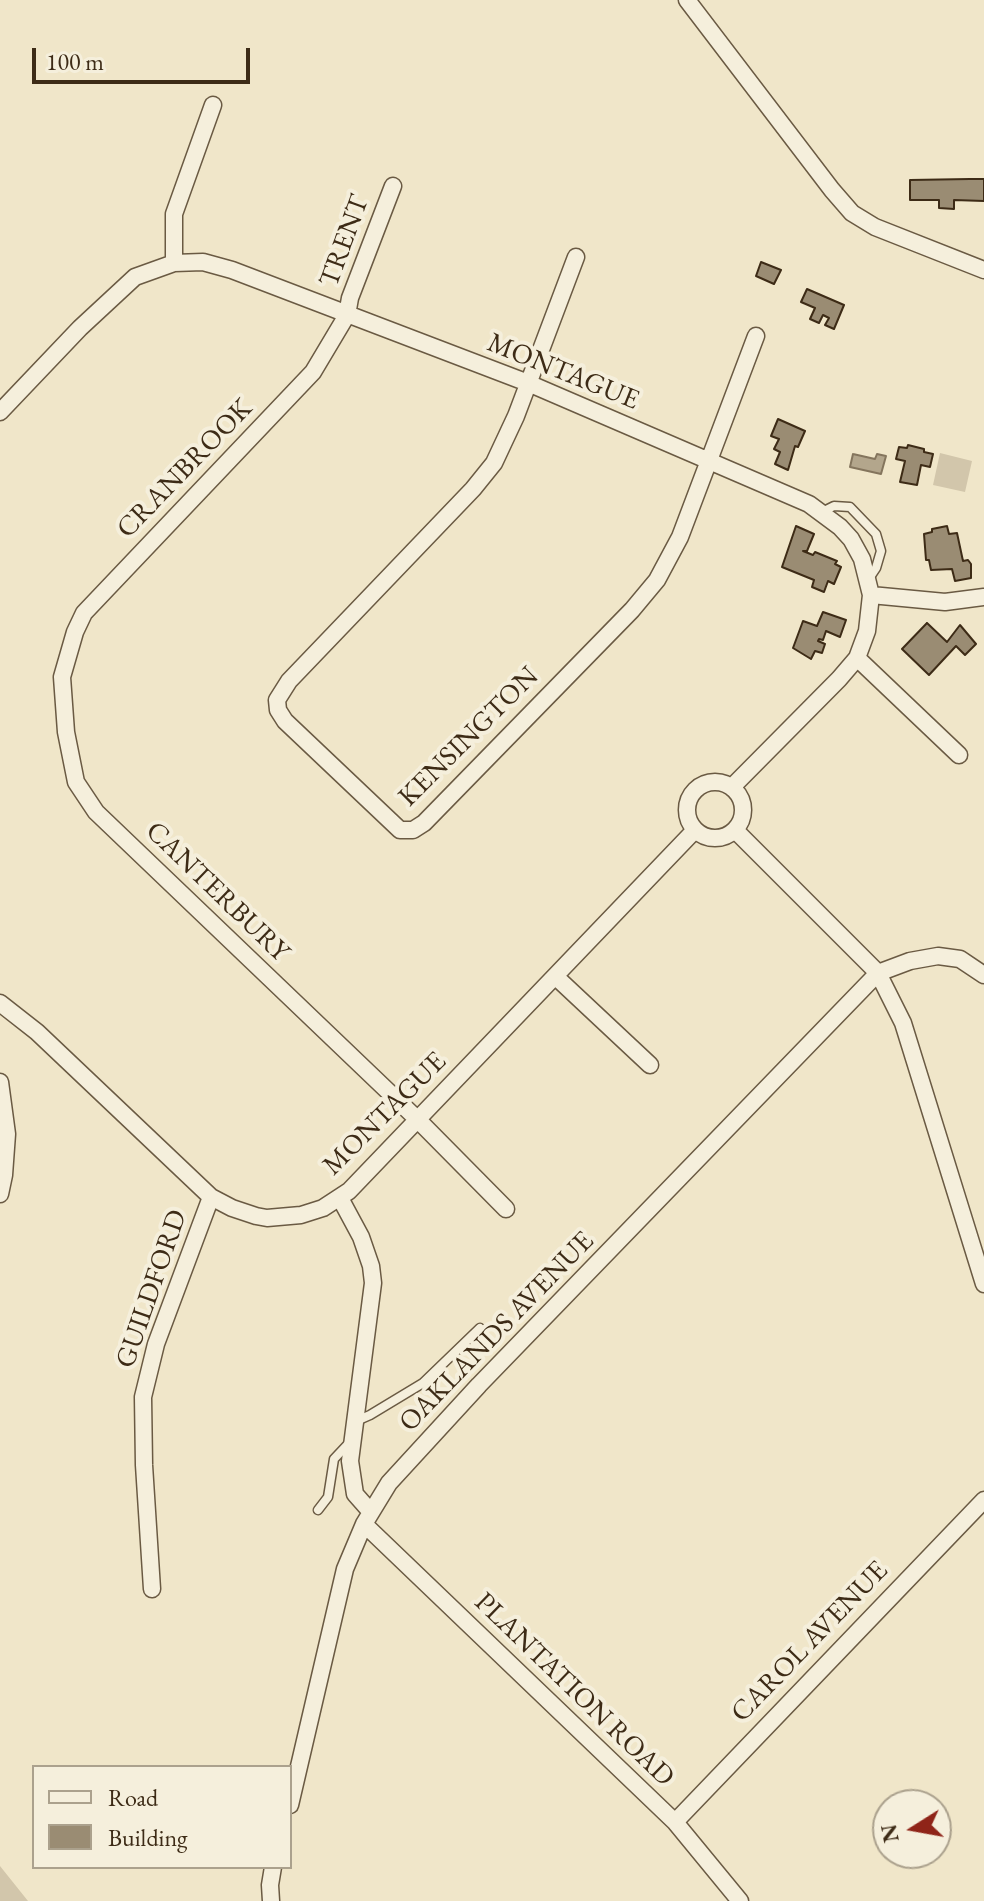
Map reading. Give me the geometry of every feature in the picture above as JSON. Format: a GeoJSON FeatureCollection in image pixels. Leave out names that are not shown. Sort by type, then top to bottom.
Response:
{"type":"FeatureCollection","features":[{"type":"Feature","properties":{"kind":"street"},"geometry":{"type":"LineString","coordinates":[[687,0],[852,213],[875,227],[984,270]]}},
{"type":"Feature","properties":{"kind":"street"},"geometry":{"type":"LineString","coordinates":[[174,263],[174,214],[213,105]]}},
{"type":"Feature","properties":{"kind":"street","name":"TRENT"},"geometry":{"type":"LineString","coordinates":[[347,315],[350,298],[393,186]]}},
{"type":"Feature","properties":{"kind":"street"},"geometry":{"type":"LineString","coordinates":[[528,383],[576,257]]}},
{"type":"Feature","properties":{"kind":"street","name":"MONTAGUE"},"geometry":{"type":"LineString","coordinates":[[0,412],[117,291],[135,277],[174,263],[203,262],[232,270],[528,383],[822,512],[851,539],[862,559],[870,588],[867,631],[857,658],[797,724],[732,787]]}},
{"type":"Feature","properties":{"kind":"street","name":"CRANBROOK"},"geometry":{"type":"LineString","coordinates":[[65,661],[80,620],[89,607],[313,372],[347,315]]}},
{"type":"Feature","properties":{"kind":"street"},"geometry":{"type":"LineString","coordinates":[[709,462],[756,336]]}},
{"type":"Feature","properties":{"kind":"street","name":"KENSINGTON"},"geometry":{"type":"LineString","coordinates":[[528,383],[494,463],[473,489],[289,681],[277,700],[278,710],[285,721],[400,830],[413,830],[424,823],[649,590],[670,559],[709,462]]}},
{"type":"Feature","properties":{"kind":"street"},"geometry":{"type":"LineString","coordinates":[[870,588],[945,602],[984,597]]}},
{"type":"Feature","properties":{"kind":"street"},"geometry":{"type":"LineString","coordinates":[[857,658],[959,755]]}},
{"type":"Feature","properties":{"kind":"street","name":"CANTERBURY"},"geometry":{"type":"LineString","coordinates":[[65,661],[62,677],[68,750],[76,782],[88,802],[506,1209]]}},
{"type":"Feature","properties":{"kind":"street"},"geometry":{"type":"LineString","coordinates":[[713,782],[732,787],[742,803],[743,812],[735,830],[728,835],[711,838],[695,830],[690,823],[687,804],[696,788],[713,782]]}},
{"type":"Feature","properties":{"kind":"street","name":"MONTAGUE"},"geometry":{"type":"LineString","coordinates":[[0,1003],[37,1032],[211,1197],[232,1208],[267,1218],[301,1215],[340,1198],[695,830]]}},
{"type":"Feature","properties":{"kind":"street"},"geometry":{"type":"LineString","coordinates":[[735,830],[878,973],[903,1023],[984,1284]]}},
{"type":"Feature","properties":{"kind":"street"},"geometry":{"type":"LineString","coordinates":[[878,973],[910,961],[938,956],[960,959],[984,975]]}},
{"type":"Feature","properties":{"kind":"street","name":"OAKLANDS AVENUE"},"geometry":{"type":"LineString","coordinates":[[292,1796],[342,1579],[367,1518],[389,1483],[479,1385],[878,973]]}},
{"type":"Feature","properties":{"kind":"street"},"geometry":{"type":"LineString","coordinates":[[556,977],[650,1065]]}},
{"type":"Feature","properties":{"kind":"street"},"geometry":{"type":"LineString","coordinates":[[0,1082],[7,1134],[0,1194]]}},
{"type":"Feature","properties":{"kind":"street","name":"GUILDFORD"},"geometry":{"type":"LineString","coordinates":[[152,1589],[143,1397],[156,1344],[211,1197]]}},
{"type":"Feature","properties":{"kind":"street","name":"PLANTATION ROAD"},"geometry":{"type":"LineString","coordinates":[[340,1198],[361,1237],[373,1283],[351,1441],[352,1486],[367,1518],[675,1822],[740,1901]]}},
{"type":"Feature","properties":{"kind":"street","name":"CAROL AVENUE"},"geometry":{"type":"LineString","coordinates":[[675,1822],[984,1500]]}},
{"type":"Feature","properties":{"kind":"street"},"geometry":{"type":"LineString","coordinates":[[271,1901],[273,1869]]}},
{"type":"Feature","properties":{"kind":"lane"},"geometry":{"type":"LineString","coordinates":[[822,512],[834,506],[850,507],[876,534],[881,551],[870,588]]}},
{"type":"Feature","properties":{"kind":"lane"},"geometry":{"type":"LineString","coordinates":[[353,1423],[423,1383],[480,1328]]}},
{"type":"Feature","properties":{"kind":"lane"},"geometry":{"type":"LineString","coordinates":[[318,1510],[328,1497],[334,1459],[351,1441]]}},
{"type":"Feature","properties":{"kind":"shaded area"},"geometry":{"type":"Polygon","coordinates":[[[940,453],[972,461],[965,492],[933,485],[940,453]]]}},
{"type":"Feature","properties":{"kind":"shaded area"},"geometry":{"type":"Polygon","coordinates":[[[853,454],[875,459],[877,454],[886,456],[881,474],[850,467],[853,454]]]}},
{"type":"Feature","properties":{"kind":"shaded area"},"geometry":{"type":"Polygon","coordinates":[[[0,1866],[28,1901],[0,1901],[0,1866]]]}},
{"type":"Feature","properties":{"kind":"building"},"geometry":{"type":"Polygon","coordinates":[[[984,179],[984,201],[954,200],[954,209],[939,208],[939,200],[910,200],[910,180],[984,179]]]}},
{"type":"Feature","properties":{"kind":"building"},"geometry":{"type":"Polygon","coordinates":[[[761,262],[781,270],[774,284],[756,276],[761,262]]]}},
{"type":"Feature","properties":{"kind":"building"},"geometry":{"type":"Polygon","coordinates":[[[807,289],[844,305],[834,329],[825,325],[829,318],[823,315],[819,323],[810,319],[815,308],[801,302],[807,289]]]}},
{"type":"Feature","properties":{"kind":"building"},"geometry":{"type":"Polygon","coordinates":[[[778,419],[805,431],[798,447],[795,446],[788,470],[775,464],[780,452],[774,449],[779,439],[771,436],[778,419]]]}},
{"type":"Feature","properties":{"kind":"building"},"geometry":{"type":"Polygon","coordinates":[[[908,445],[933,454],[930,467],[921,465],[917,485],[900,482],[905,461],[896,459],[899,447],[907,448],[908,445]]]}},
{"type":"Feature","properties":{"kind":"building"},"geometry":{"type":"Polygon","coordinates":[[[796,526],[814,534],[807,551],[803,551],[813,555],[815,552],[837,561],[835,564],[841,567],[834,584],[828,581],[824,592],[812,587],[814,580],[782,567],[796,526]]]}},
{"type":"Feature","properties":{"kind":"building"},"geometry":{"type":"Polygon","coordinates":[[[947,526],[949,534],[957,533],[963,561],[968,560],[971,564],[971,578],[955,581],[952,569],[931,570],[929,560],[926,560],[924,534],[947,526]]]}},
{"type":"Feature","properties":{"kind":"building"},"geometry":{"type":"Polygon","coordinates":[[[823,612],[846,620],[840,637],[826,631],[823,640],[818,641],[825,644],[822,653],[815,651],[811,659],[793,648],[803,621],[817,626],[823,612]]]}},
{"type":"Feature","properties":{"kind":"building"},"geometry":{"type":"Polygon","coordinates":[[[927,623],[947,642],[960,625],[976,644],[965,655],[956,646],[929,675],[902,649],[927,623]]]}}]}
